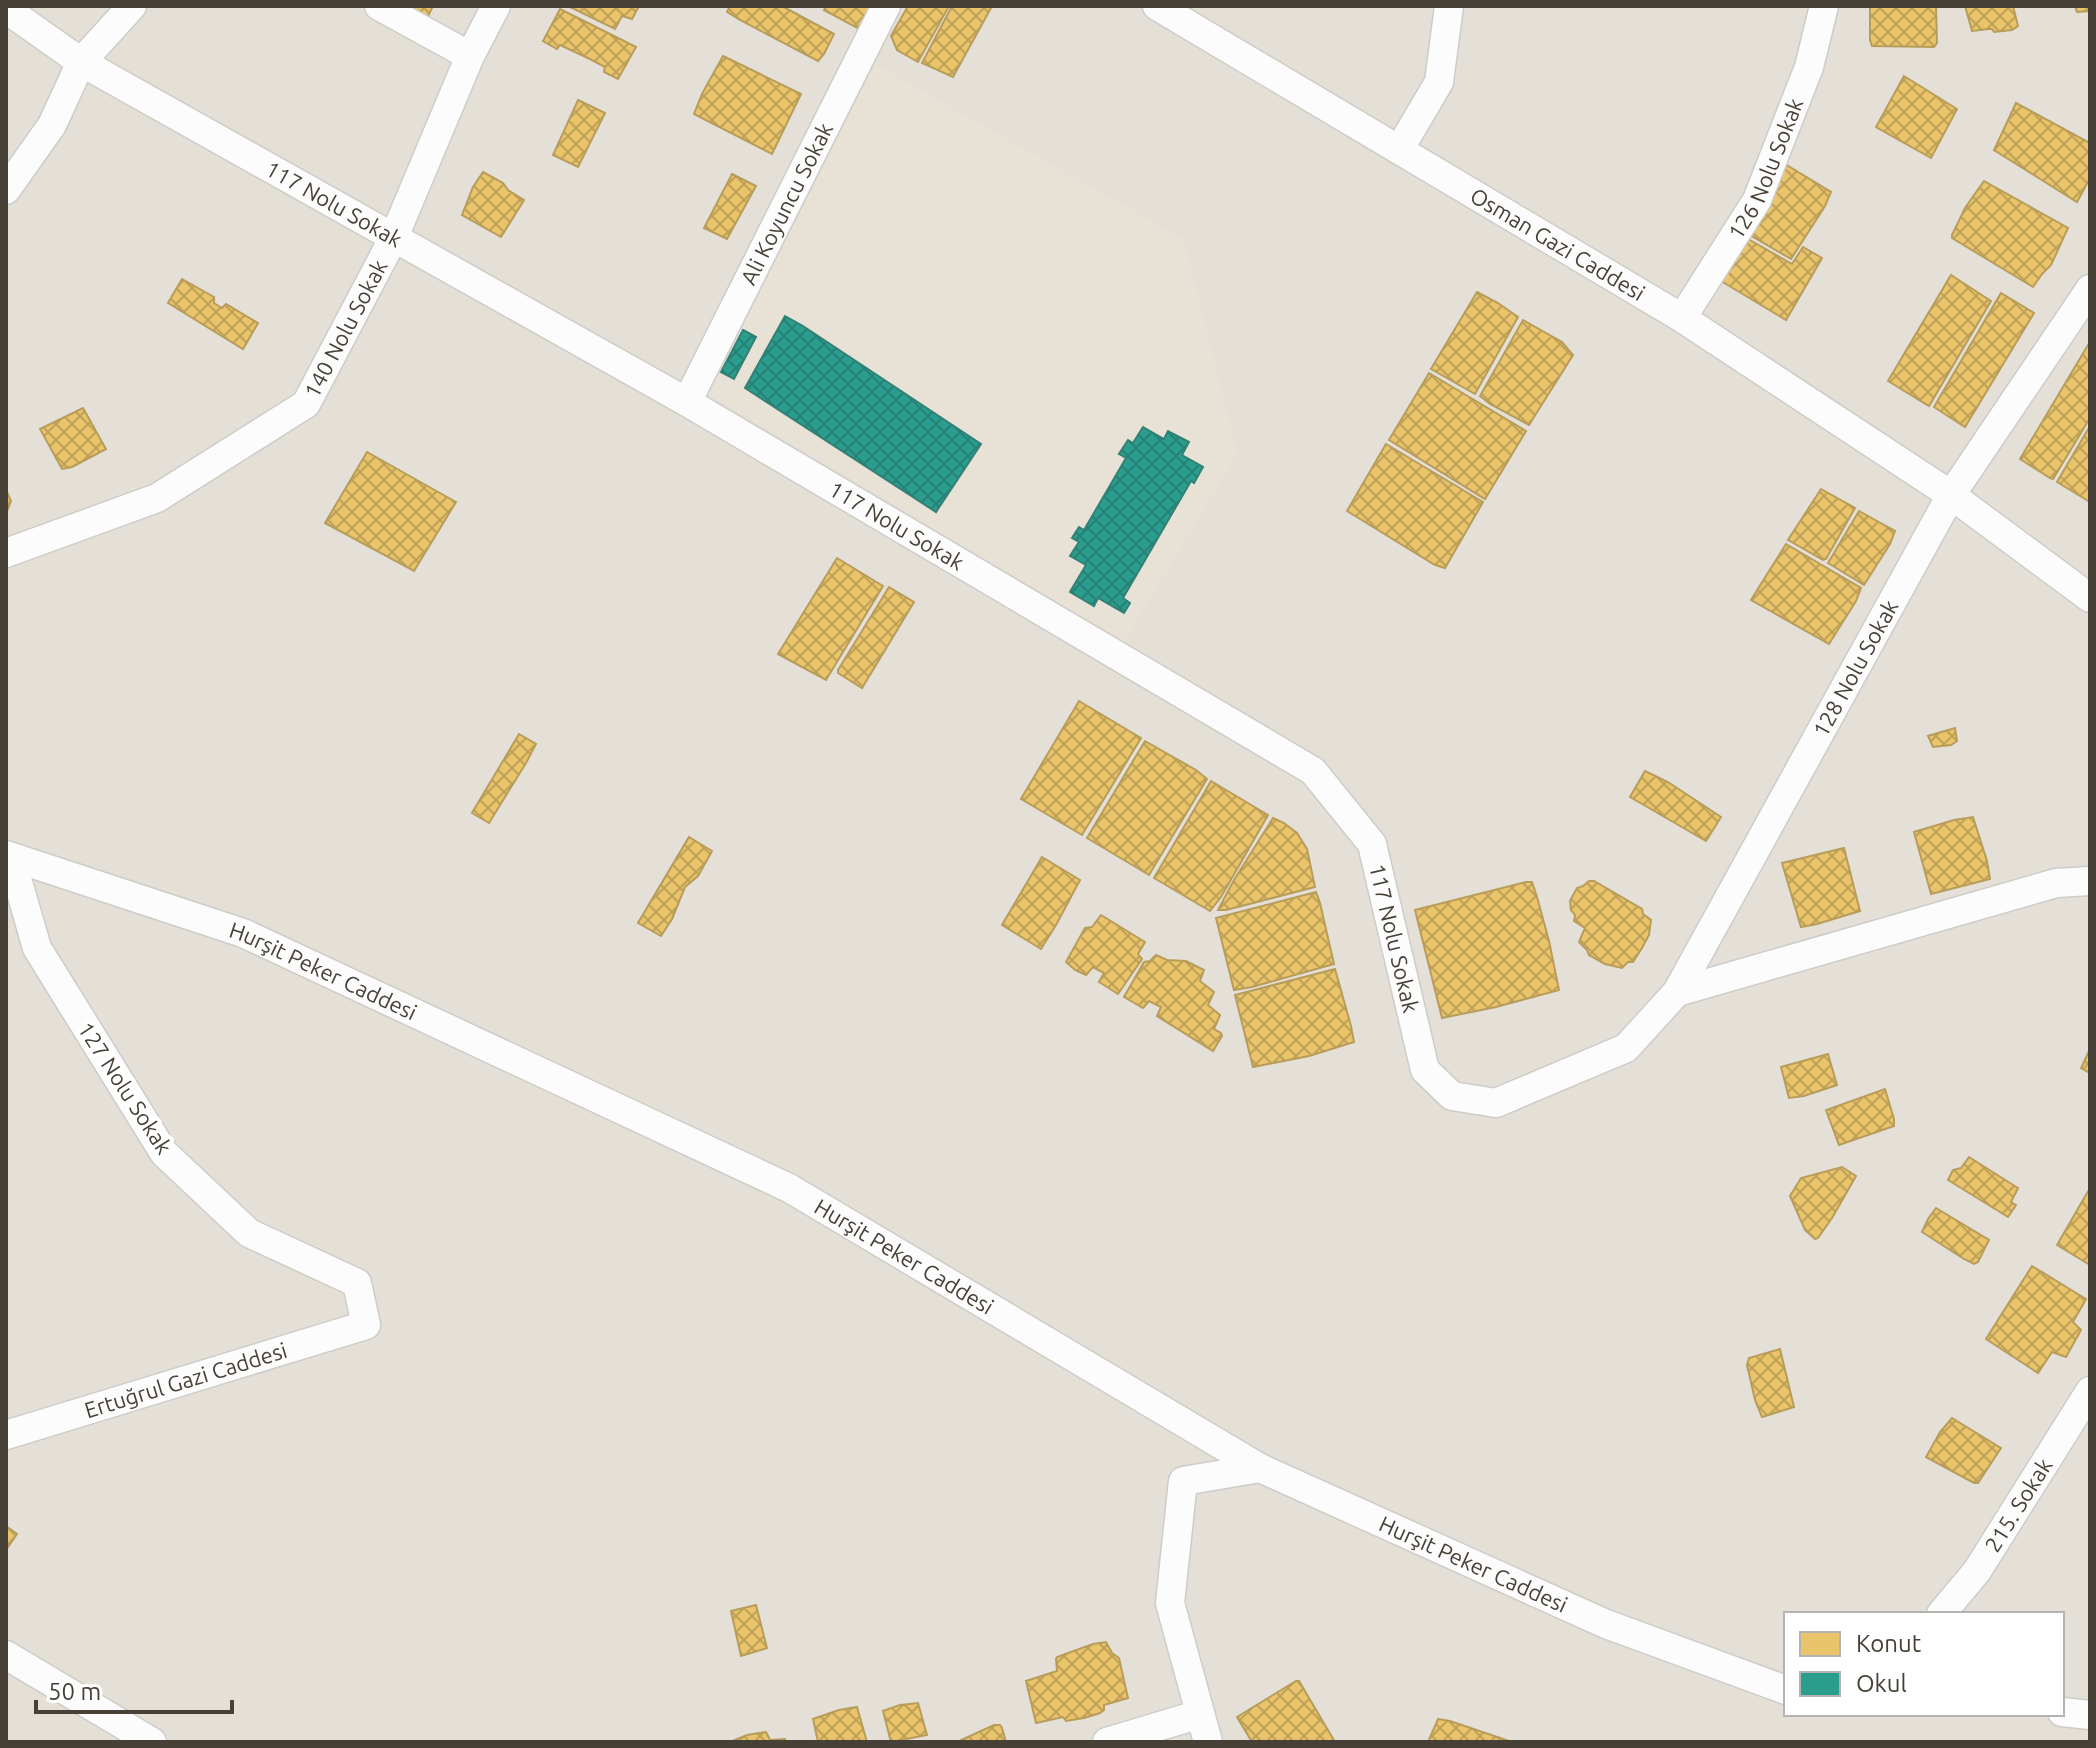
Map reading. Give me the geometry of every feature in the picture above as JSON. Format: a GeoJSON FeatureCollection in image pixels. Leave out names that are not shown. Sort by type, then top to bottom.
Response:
{"type":"FeatureCollection","features":[{"type":"Feature","properties":{"kind":"street"},"geometry":{"type":"LineString","coordinates":[[6,190],[52,125],[81,62],[132,6]]}},
{"type":"Feature","properties":{"kind":"street"},"geometry":{"type":"LineString","coordinates":[[379,6],[470,56]]}},
{"type":"Feature","properties":{"kind":"street","name":"140 Nolu Sokak"},"geometry":{"type":"LineString","coordinates":[[6,553],[157,498],[306,404],[394,237],[470,56],[496,6]]}},
{"type":"Feature","properties":{"kind":"street","name":"Ali Koyuncu Sokak"},"geometry":{"type":"LineString","coordinates":[[687,402],[886,6]]}},
{"type":"Feature","properties":{"kind":"street","name":"Osman Gazi Caddesi"},"geometry":{"type":"LineString","coordinates":[[1157,6],[1682,318],[1951,495],[2090,598]]}},
{"type":"Feature","properties":{"kind":"street"},"geometry":{"type":"LineString","coordinates":[[1399,150],[1439,82],[1449,6]]}},
{"type":"Feature","properties":{"kind":"street","name":"126 Nolu Sokak"},"geometry":{"type":"LineString","coordinates":[[1682,318],[1757,200],[1809,67],[1824,6]]}},
{"type":"Feature","properties":{"kind":"street","name":"117 Nolu Sokak"},"geometry":{"type":"LineString","coordinates":[[6,9],[81,62],[687,402],[1313,771],[1372,844],[1425,1070],[1452,1096],[1496,1103],[1626,1048]]}},
{"type":"Feature","properties":{"kind":"street","name":"128 Nolu Sokak"},"geometry":{"type":"LineString","coordinates":[[1626,1048],[1677,992],[1951,495],[2090,289]]}},
{"type":"Feature","properties":{"kind":"street","name":"127 Nolu Sokak"},"geometry":{"type":"LineString","coordinates":[[9,856],[37,948],[164,1153],[249,1233],[357,1283],[366,1325]]}},
{"type":"Feature","properties":{"kind":"street","name":"Hurşit Peker Caddesi"},"geometry":{"type":"LineString","coordinates":[[9,856],[243,933],[789,1188],[1260,1468],[1606,1624],[1784,1689]]}},
{"type":"Feature","properties":{"kind":"street"},"geometry":{"type":"LineString","coordinates":[[1677,992],[2056,883],[2090,881]]}},
{"type":"Feature","properties":{"kind":"street","name":"Ertuğrul Gazi Caddesi"},"geometry":{"type":"LineString","coordinates":[[6,1435],[366,1325]]}},
{"type":"Feature","properties":{"kind":"street","name":"215. Sokak"},"geometry":{"type":"LineString","coordinates":[[1943,1612],[1977,1571],[2090,1391]]}},
{"type":"Feature","properties":{"kind":"street"},"geometry":{"type":"LineString","coordinates":[[1208,1742],[1170,1603],[1183,1481],[1260,1468]]}},
{"type":"Feature","properties":{"kind":"street"},"geometry":{"type":"LineString","coordinates":[[6,1655],[152,1742]]}},
{"type":"Feature","properties":{"kind":"street"},"geometry":{"type":"LineString","coordinates":[[2064,1712],[2090,1715]]}},
{"type":"Feature","properties":{"kind":"street"},"geometry":{"type":"LineString","coordinates":[[1107,1742],[1200,1714]]}},
{"type":"Feature","properties":{"kind":"shaded area"},"geometry":{"type":"Polygon","coordinates":[[[6,6],[2090,6],[2090,1742],[6,1742],[6,6]]]}},
{"type":"Feature","properties":{"kind":"shaded area"},"geometry":{"type":"Polygon","coordinates":[[[875,64],[1183,239],[1238,453],[1124,642],[706,393],[875,64]]]}},
{"type":"Feature","properties":{"kind":"building: Konut"},"geometry":{"type":"Polygon","coordinates":[[[392,6],[433,6],[426,20],[392,6]]]}},
{"type":"Feature","properties":{"kind":"building: Konut"},"geometry":{"type":"Polygon","coordinates":[[[568,6],[639,6],[632,19],[622,16],[615,29],[568,6]]]}},
{"type":"Feature","properties":{"kind":"building: Konut"},"geometry":{"type":"Polygon","coordinates":[[[730,6],[782,6],[834,34],[818,61],[727,12],[730,6]]]}},
{"type":"Feature","properties":{"kind":"building: Konut"},"geometry":{"type":"Polygon","coordinates":[[[826,6],[874,6],[861,30],[824,10],[826,6]]]}},
{"type":"Feature","properties":{"kind":"building: Konut"},"geometry":{"type":"Polygon","coordinates":[[[908,6],[949,6],[918,62],[897,50],[891,36],[908,6]]]}},
{"type":"Feature","properties":{"kind":"building: Konut"},"geometry":{"type":"Polygon","coordinates":[[[952,6],[992,6],[953,77],[922,63],[952,6]]]}},
{"type":"Feature","properties":{"kind":"building: Konut"},"geometry":{"type":"Polygon","coordinates":[[[1870,6],[1936,6],[1937,43],[1934,47],[1872,46],[1870,6]]]}},
{"type":"Feature","properties":{"kind":"building: Konut"},"geometry":{"type":"Polygon","coordinates":[[[1965,6],[2013,6],[2018,26],[2012,30],[1994,32],[1992,29],[1972,31],[1965,6]]]}},
{"type":"Feature","properties":{"kind":"building: Konut"},"geometry":{"type":"Polygon","coordinates":[[[2075,6],[2090,6],[2090,11],[2077,12],[2075,6]]]}},
{"type":"Feature","properties":{"kind":"building: Konut"},"geometry":{"type":"Polygon","coordinates":[[[560,9],[636,47],[618,79],[604,72],[605,67],[590,59],[560,45],[557,49],[543,41],[560,9]]]}},
{"type":"Feature","properties":{"kind":"building: Konut"},"geometry":{"type":"Polygon","coordinates":[[[723,56],[801,94],[772,154],[694,114],[723,56]]]}},
{"type":"Feature","properties":{"kind":"building: Konut"},"geometry":{"type":"Polygon","coordinates":[[[1904,76],[1957,109],[1931,158],[1876,127],[1904,76]]]}},
{"type":"Feature","properties":{"kind":"building: Konut"},"geometry":{"type":"Polygon","coordinates":[[[578,100],[605,113],[578,167],[553,155],[578,100]]]}},
{"type":"Feature","properties":{"kind":"building: Konut"},"geometry":{"type":"Polygon","coordinates":[[[2016,103],[2090,143],[2090,178],[2077,202],[1994,150],[2016,103]]]}},
{"type":"Feature","properties":{"kind":"building: Konut"},"geometry":{"type":"Polygon","coordinates":[[[1785,164],[1831,192],[1791,259],[1743,231],[1785,164]]]}},
{"type":"Feature","properties":{"kind":"building: Konut"},"geometry":{"type":"Polygon","coordinates":[[[483,172],[524,200],[501,237],[462,215],[473,187],[483,172]]]}},
{"type":"Feature","properties":{"kind":"building: Konut"},"geometry":{"type":"Polygon","coordinates":[[[732,174],[756,186],[727,239],[704,228],[732,174]]]}},
{"type":"Feature","properties":{"kind":"building: Konut"},"geometry":{"type":"Polygon","coordinates":[[[1984,181],[2068,228],[2051,265],[2033,287],[1952,238],[1965,208],[1984,181]]]}},
{"type":"Feature","properties":{"kind":"building: Konut"},"geometry":{"type":"Polygon","coordinates":[[[1741,235],[1792,264],[1803,247],[1822,258],[1786,320],[1716,278],[1741,235]]]}},
{"type":"Feature","properties":{"kind":"building: Konut"},"geometry":{"type":"Polygon","coordinates":[[[1951,275],[1991,301],[1929,406],[1888,381],[1951,275]]]}},
{"type":"Feature","properties":{"kind":"building: Konut"},"geometry":{"type":"Polygon","coordinates":[[[182,279],[214,297],[214,303],[222,308],[226,304],[258,323],[243,349],[168,303],[182,279]]]}},
{"type":"Feature","properties":{"kind":"building: Konut"},"geometry":{"type":"Polygon","coordinates":[[[1477,292],[1518,317],[1475,394],[1431,369],[1477,292]]]}},
{"type":"Feature","properties":{"kind":"building: Konut"},"geometry":{"type":"Polygon","coordinates":[[[2001,293],[2034,313],[1965,427],[1934,407],[2001,293]]]}},
{"type":"Feature","properties":{"kind":"building: Konut"},"geometry":{"type":"Polygon","coordinates":[[[1523,320],[1562,342],[1573,355],[1529,425],[1480,396],[1523,320]]]}},
{"type":"Feature","properties":{"kind":"building: Konut"},"geometry":{"type":"Polygon","coordinates":[[[2088,345],[2090,418],[2053,479],[2020,459],[2088,345]]]}},
{"type":"Feature","properties":{"kind":"building: Konut"},"geometry":{"type":"Polygon","coordinates":[[[1429,373],[1526,431],[1485,499],[1389,440],[1429,373]]]}},
{"type":"Feature","properties":{"kind":"building: Konut"},"geometry":{"type":"Polygon","coordinates":[[[83,408],[106,449],[62,469],[40,429],[83,408]]]}},
{"type":"Feature","properties":{"kind":"building: Konut"},"geometry":{"type":"Polygon","coordinates":[[[2090,426],[2090,502],[2057,482],[2090,426]]]}},
{"type":"Feature","properties":{"kind":"building: Konut"},"geometry":{"type":"Polygon","coordinates":[[[1386,444],[1483,502],[1445,568],[1435,565],[1347,511],[1386,444]]]}},
{"type":"Feature","properties":{"kind":"building: Konut"},"geometry":{"type":"Polygon","coordinates":[[[367,452],[456,502],[414,571],[325,523],[367,452]]]}},
{"type":"Feature","properties":{"kind":"building: Konut"},"geometry":{"type":"Polygon","coordinates":[[[1821,489],[1855,508],[1823,560],[1788,540],[1821,489]]]}},
{"type":"Feature","properties":{"kind":"building: Konut"},"geometry":{"type":"Polygon","coordinates":[[[6,490],[11,501],[6,514],[6,490]]]}},
{"type":"Feature","properties":{"kind":"building: Konut"},"geometry":{"type":"Polygon","coordinates":[[[1859,511],[1895,531],[1864,585],[1828,563],[1859,511]]]}},
{"type":"Feature","properties":{"kind":"building: Konut"},"geometry":{"type":"Polygon","coordinates":[[[1786,544],[1861,588],[1829,644],[1751,600],[1786,544]]]}},
{"type":"Feature","properties":{"kind":"building: Konut"},"geometry":{"type":"Polygon","coordinates":[[[837,558],[883,586],[826,680],[778,654],[837,558]]]}},
{"type":"Feature","properties":{"kind":"building: Konut"},"geometry":{"type":"Polygon","coordinates":[[[889,587],[914,602],[862,688],[838,670],[889,587]]]}},
{"type":"Feature","properties":{"kind":"building: Konut"},"geometry":{"type":"Polygon","coordinates":[[[1079,701],[1141,738],[1082,835],[1021,799],[1079,701]]]}},
{"type":"Feature","properties":{"kind":"building: Konut"},"geometry":{"type":"Polygon","coordinates":[[[1955,728],[1957,741],[1951,745],[1933,747],[1928,736],[1955,728]]]}},
{"type":"Feature","properties":{"kind":"building: Konut"},"geometry":{"type":"Polygon","coordinates":[[[519,734],[536,744],[489,823],[472,813],[519,734]]]}},
{"type":"Feature","properties":{"kind":"building: Konut"},"geometry":{"type":"Polygon","coordinates":[[[1145,741],[1207,779],[1149,875],[1087,838],[1145,741]]]}},
{"type":"Feature","properties":{"kind":"building: Konut"},"geometry":{"type":"Polygon","coordinates":[[[1645,771],[1668,782],[1721,817],[1706,841],[1630,797],[1645,771]]]}},
{"type":"Feature","properties":{"kind":"building: Konut"},"geometry":{"type":"Polygon","coordinates":[[[1211,781],[1268,815],[1210,911],[1154,878],[1211,781]]]}},
{"type":"Feature","properties":{"kind":"building: Konut"},"geometry":{"type":"Polygon","coordinates":[[[1973,817],[1990,879],[1931,894],[1914,832],[1973,817]]]}},
{"type":"Feature","properties":{"kind":"building: Konut"},"geometry":{"type":"Polygon","coordinates":[[[1273,818],[1297,833],[1307,849],[1315,887],[1218,910],[1234,880],[1273,818]]]}},
{"type":"Feature","properties":{"kind":"building: Konut"},"geometry":{"type":"Polygon","coordinates":[[[689,837],[712,851],[698,876],[685,887],[672,919],[661,936],[638,923],[689,837]]]}},
{"type":"Feature","properties":{"kind":"building: Konut"},"geometry":{"type":"Polygon","coordinates":[[[1844,848],[1860,911],[1801,927],[1782,863],[1844,848]]]}},
{"type":"Feature","properties":{"kind":"building: Konut"},"geometry":{"type":"Polygon","coordinates":[[[1042,857],[1080,880],[1041,949],[1002,925],[1042,857]]]}},
{"type":"Feature","properties":{"kind":"building: Konut"},"geometry":{"type":"Polygon","coordinates":[[[1589,881],[1642,909],[1651,920],[1649,935],[1642,948],[1633,962],[1622,968],[1605,964],[1589,955],[1579,942],[1585,928],[1574,921],[1570,901],[1577,888],[1589,881]]]}},
{"type":"Feature","properties":{"kind":"building: Konut"},"geometry":{"type":"Polygon","coordinates":[[[1532,882],[1537,897],[1559,990],[1442,1018],[1415,910],[1532,882]]]}},
{"type":"Feature","properties":{"kind":"building: Konut"},"geometry":{"type":"Polygon","coordinates":[[[1316,892],[1334,964],[1234,990],[1216,918],[1316,892]]]}},
{"type":"Feature","properties":{"kind":"building: Konut"},"geometry":{"type":"Polygon","coordinates":[[[1101,915],[1145,942],[1138,954],[1142,959],[1118,994],[1099,982],[1104,973],[1093,967],[1086,975],[1066,962],[1085,928],[1092,927],[1101,915]]]}},
{"type":"Feature","properties":{"kind":"building: Konut"},"geometry":{"type":"Polygon","coordinates":[[[1156,955],[1167,960],[1186,961],[1204,970],[1200,981],[1214,992],[1208,1005],[1220,1015],[1214,1029],[1222,1036],[1213,1051],[1157,1016],[1161,1007],[1149,1001],[1143,1008],[1124,997],[1144,962],[1156,955]]]}},
{"type":"Feature","properties":{"kind":"building: Konut"},"geometry":{"type":"Polygon","coordinates":[[[1335,969],[1354,1042],[1309,1056],[1253,1067],[1235,995],[1335,969]]]}},
{"type":"Feature","properties":{"kind":"building: Konut"},"geometry":{"type":"Polygon","coordinates":[[[2090,1049],[2090,1073],[2081,1068],[2090,1049]]]}},
{"type":"Feature","properties":{"kind":"building: Konut"},"geometry":{"type":"Polygon","coordinates":[[[1828,1054],[1837,1085],[1789,1098],[1781,1067],[1828,1054]]]}},
{"type":"Feature","properties":{"kind":"building: Konut"},"geometry":{"type":"Polygon","coordinates":[[[1885,1089],[1894,1126],[1839,1145],[1826,1110],[1885,1089]]]}},
{"type":"Feature","properties":{"kind":"building: Konut"},"geometry":{"type":"Polygon","coordinates":[[[1969,1157],[2018,1188],[2011,1202],[2016,1205],[2008,1217],[1948,1180],[1953,1170],[1961,1168],[1969,1157]]]}},
{"type":"Feature","properties":{"kind":"building: Konut"},"geometry":{"type":"Polygon","coordinates":[[[1842,1167],[1856,1176],[1832,1218],[1815,1239],[1805,1230],[1790,1196],[1801,1178],[1842,1167]]]}},
{"type":"Feature","properties":{"kind":"building: Konut"},"geometry":{"type":"Polygon","coordinates":[[[2090,1188],[2090,1265],[2057,1245],[2090,1188]]]}},
{"type":"Feature","properties":{"kind":"building: Konut"},"geometry":{"type":"Polygon","coordinates":[[[1936,1208],[1989,1240],[1978,1262],[1974,1264],[1964,1259],[1922,1232],[1936,1208]]]}},
{"type":"Feature","properties":{"kind":"building: Konut"},"geometry":{"type":"Polygon","coordinates":[[[2032,1266],[2086,1299],[2073,1322],[2081,1330],[2066,1357],[2052,1352],[2038,1373],[1986,1339],[2032,1266]]]}},
{"type":"Feature","properties":{"kind":"building: Konut"},"geometry":{"type":"Polygon","coordinates":[[[1780,1349],[1794,1407],[1762,1417],[1747,1365],[1749,1358],[1780,1349]]]}},
{"type":"Feature","properties":{"kind":"building: Konut"},"geometry":{"type":"Polygon","coordinates":[[[1952,1418],[2001,1448],[1978,1483],[1926,1457],[1952,1418]]]}},
{"type":"Feature","properties":{"kind":"building: Konut"},"geometry":{"type":"Polygon","coordinates":[[[6,1526],[17,1534],[6,1550],[6,1526]]]}},
{"type":"Feature","properties":{"kind":"building: Konut"},"geometry":{"type":"Polygon","coordinates":[[[756,1605],[767,1648],[741,1656],[731,1611],[756,1605]]]}},
{"type":"Feature","properties":{"kind":"building: Konut"},"geometry":{"type":"Polygon","coordinates":[[[1106,1642],[1119,1658],[1128,1698],[1104,1705],[1100,1713],[1084,1718],[1066,1721],[1063,1717],[1036,1723],[1026,1681],[1057,1671],[1057,1657],[1106,1642]]]}},
{"type":"Feature","properties":{"kind":"building: Konut"},"geometry":{"type":"Polygon","coordinates":[[[1299,1681],[1335,1742],[1252,1742],[1237,1717],[1299,1681]]]}},
{"type":"Feature","properties":{"kind":"building: Konut"},"geometry":{"type":"Polygon","coordinates":[[[918,1703],[927,1735],[891,1742],[883,1711],[918,1703]]]}},
{"type":"Feature","properties":{"kind":"building: Konut"},"geometry":{"type":"Polygon","coordinates":[[[857,1707],[867,1742],[818,1742],[813,1719],[857,1707]]]}},
{"type":"Feature","properties":{"kind":"building: Konut"},"geometry":{"type":"Polygon","coordinates":[[[1438,1719],[1450,1721],[1512,1742],[1428,1742],[1438,1719]]]}},
{"type":"Feature","properties":{"kind":"building: Konut"},"geometry":{"type":"Polygon","coordinates":[[[1000,1725],[1006,1742],[957,1742],[1000,1725]]]}},
{"type":"Feature","properties":{"kind":"building: Konut"},"geometry":{"type":"Polygon","coordinates":[[[766,1732],[770,1740],[785,1739],[786,1742],[730,1742],[747,1735],[766,1732]]]}},
{"type":"Feature","properties":{"kind":"building: Okul"},"geometry":{"type":"Polygon","coordinates":[[[785,316],[981,444],[936,512],[745,388],[785,316]]]}},
{"type":"Feature","properties":{"kind":"building: Okul"},"geometry":{"type":"Polygon","coordinates":[[[743,330],[756,337],[734,379],[721,372],[743,330]]]}},
{"type":"Feature","properties":{"kind":"building: Okul"},"geometry":{"type":"Polygon","coordinates":[[[1143,427],[1164,439],[1168,431],[1189,442],[1182,455],[1203,467],[1194,483],[1191,481],[1123,598],[1130,603],[1124,613],[1098,598],[1094,606],[1070,592],[1086,565],[1070,556],[1079,542],[1072,538],[1079,527],[1084,530],[1126,458],[1119,454],[1128,440],[1133,443],[1143,427]]]}}]}
